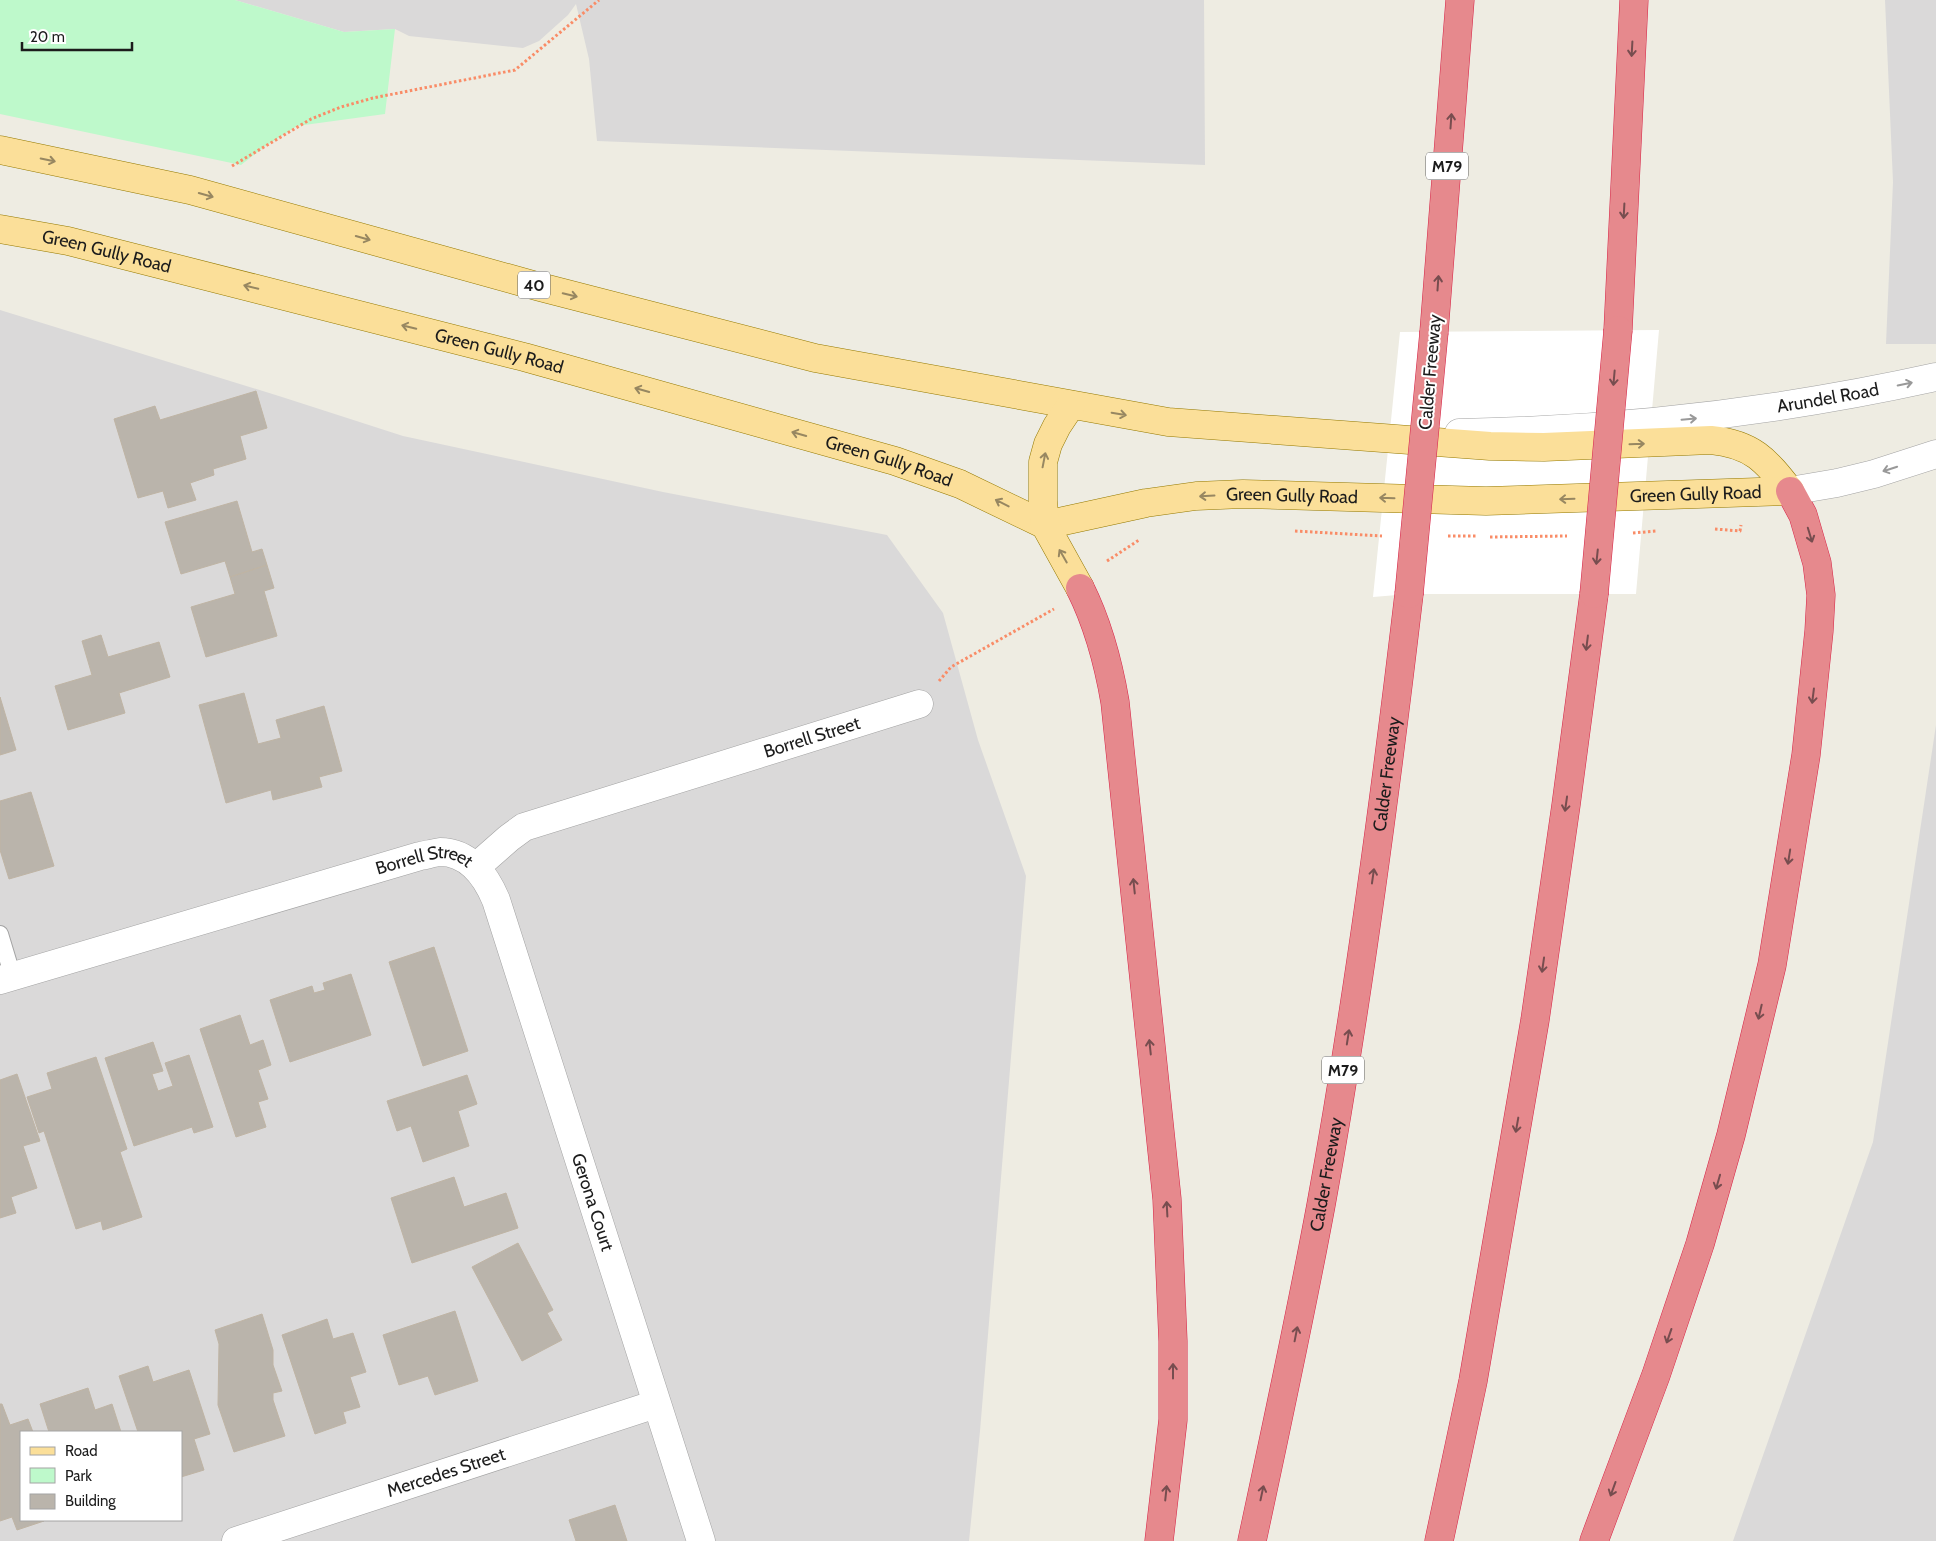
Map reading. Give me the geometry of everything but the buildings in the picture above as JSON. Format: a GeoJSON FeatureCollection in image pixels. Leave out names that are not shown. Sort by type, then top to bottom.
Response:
{"type":"FeatureCollection","features":[{"type":"Feature","properties":{"kind":"highway","name":"Calder Freeway"},"geometry":{"type":"LineString","coordinates":[[1252,1541],[1288,1374],[1321,1203],[1371,888],[1392,737],[1409,594],[1434,332],[1460,0]]}},
{"type":"Feature","properties":{"kind":"highway"},"geometry":{"type":"LineString","coordinates":[[1439,1541],[1473,1380],[1535,1020],[1594,594],[1618,330],[1634,0]]}},
{"type":"Feature","properties":{"kind":"highway"},"geometry":{"type":"LineString","coordinates":[[1594,1541],[1656,1375],[1700,1244],[1731,1135],[1772,965],[1806,755],[1819,632],[1820,595],[1817,563],[1803,515],[1790,491]]}},
{"type":"Feature","properties":{"kind":"highway"},"geometry":{"type":"LineString","coordinates":[[1080,588],[1092,611],[1102,640],[1110,670],[1115,702],[1167,1199],[1173,1342],[1173,1420],[1159,1541]]}},
{"type":"Feature","properties":{"kind":"main road","name":"40"},"geometry":{"type":"LineString","coordinates":[[0,150],[190,190],[540,287],[815,358],[1071,405]]}},
{"type":"Feature","properties":{"kind":"main road","name":"Green Gully Road"},"geometry":{"type":"LineString","coordinates":[[0,229],[68,241],[524,357],[895,461],[960,484],[1045,525],[1146,503],[1196,496],[1243,494],[1486,501],[1790,491]]}},
{"type":"Feature","properties":{"kind":"main road"},"geometry":{"type":"LineString","coordinates":[[1080,588],[1045,525],[1043,501],[1043,462],[1048,444],[1071,405],[1168,422],[1291,433],[1490,446],[1554,447],[1712,440],[1733,442],[1758,455],[1772,468],[1790,491]]}},
{"type":"Feature","properties":{"kind":"street","name":"Arundel Road"},"geometry":{"type":"LineString","coordinates":[[1291,433],[1542,431],[1719,416],[1822,401],[1936,377]]}},
{"type":"Feature","properties":{"kind":"street"},"geometry":{"type":"LineString","coordinates":[[1790,491],[1874,474],[1936,454]]}},
{"type":"Feature","properties":{"kind":"street","name":"Borrell Street"},"geometry":{"type":"LineString","coordinates":[[6,979],[420,856],[440,852],[459,856],[476,867],[524,826],[919,704]]}},
{"type":"Feature","properties":{"kind":"street","name":"Gerona Court"},"geometry":{"type":"LineString","coordinates":[[476,867],[487,880],[496,900],[700,1541]]}},
{"type":"Feature","properties":{"kind":"street","name":"Mercedes Street"},"geometry":{"type":"LineString","coordinates":[[236,1541],[656,1404]]}},
{"type":"Feature","properties":{"kind":"lane"},"geometry":{"type":"LineString","coordinates":[[0,934],[6,979]]}},
{"type":"Feature","properties":{"kind":"path"},"geometry":{"type":"LineString","coordinates":[[190,190],[311,119],[342,107],[373,98],[515,70],[599,0]]}},
{"type":"Feature","properties":{"kind":"path"},"geometry":{"type":"LineString","coordinates":[[919,704],[951,667],[1059,606]]}},
{"type":"Feature","properties":{"kind":"shaded area"},"geometry":{"type":"Polygon","coordinates":[[[235,0],[1204,0],[1205,165],[597,141],[589,59],[576,4],[568,15],[539,41],[523,48],[409,36],[395,29],[344,32],[235,0]]]}},
{"type":"Feature","properties":{"kind":"shaded area"},"geometry":{"type":"Polygon","coordinates":[[[1885,0],[1936,0],[1936,344],[1886,344],[1893,182],[1885,0]]]}},
{"type":"Feature","properties":{"kind":"shaded area"},"geometry":{"type":"Polygon","coordinates":[[[0,310],[403,436],[663,492],[887,535],[943,613],[978,740],[1026,876],[980,1431],[969,1541],[0,1541],[0,310]]]}},
{"type":"Feature","properties":{"kind":"shaded area"},"geometry":{"type":"Polygon","coordinates":[[[1936,725],[1936,1541],[1733,1541],[1873,1142],[1936,725]]]}},
{"type":"Feature","properties":{"kind":"green space"},"geometry":{"type":"Polygon","coordinates":[[[0,0],[235,0],[344,32],[395,29],[385,114],[297,126],[264,147],[241,165],[0,114],[0,0]]]}},
{"type":"Feature","properties":{"kind":"pier"},"geometry":{"type":"Polygon","coordinates":[[[1659,330],[1636,594],[1409,594],[1373,597],[1400,332],[1659,330]]]}}]}
